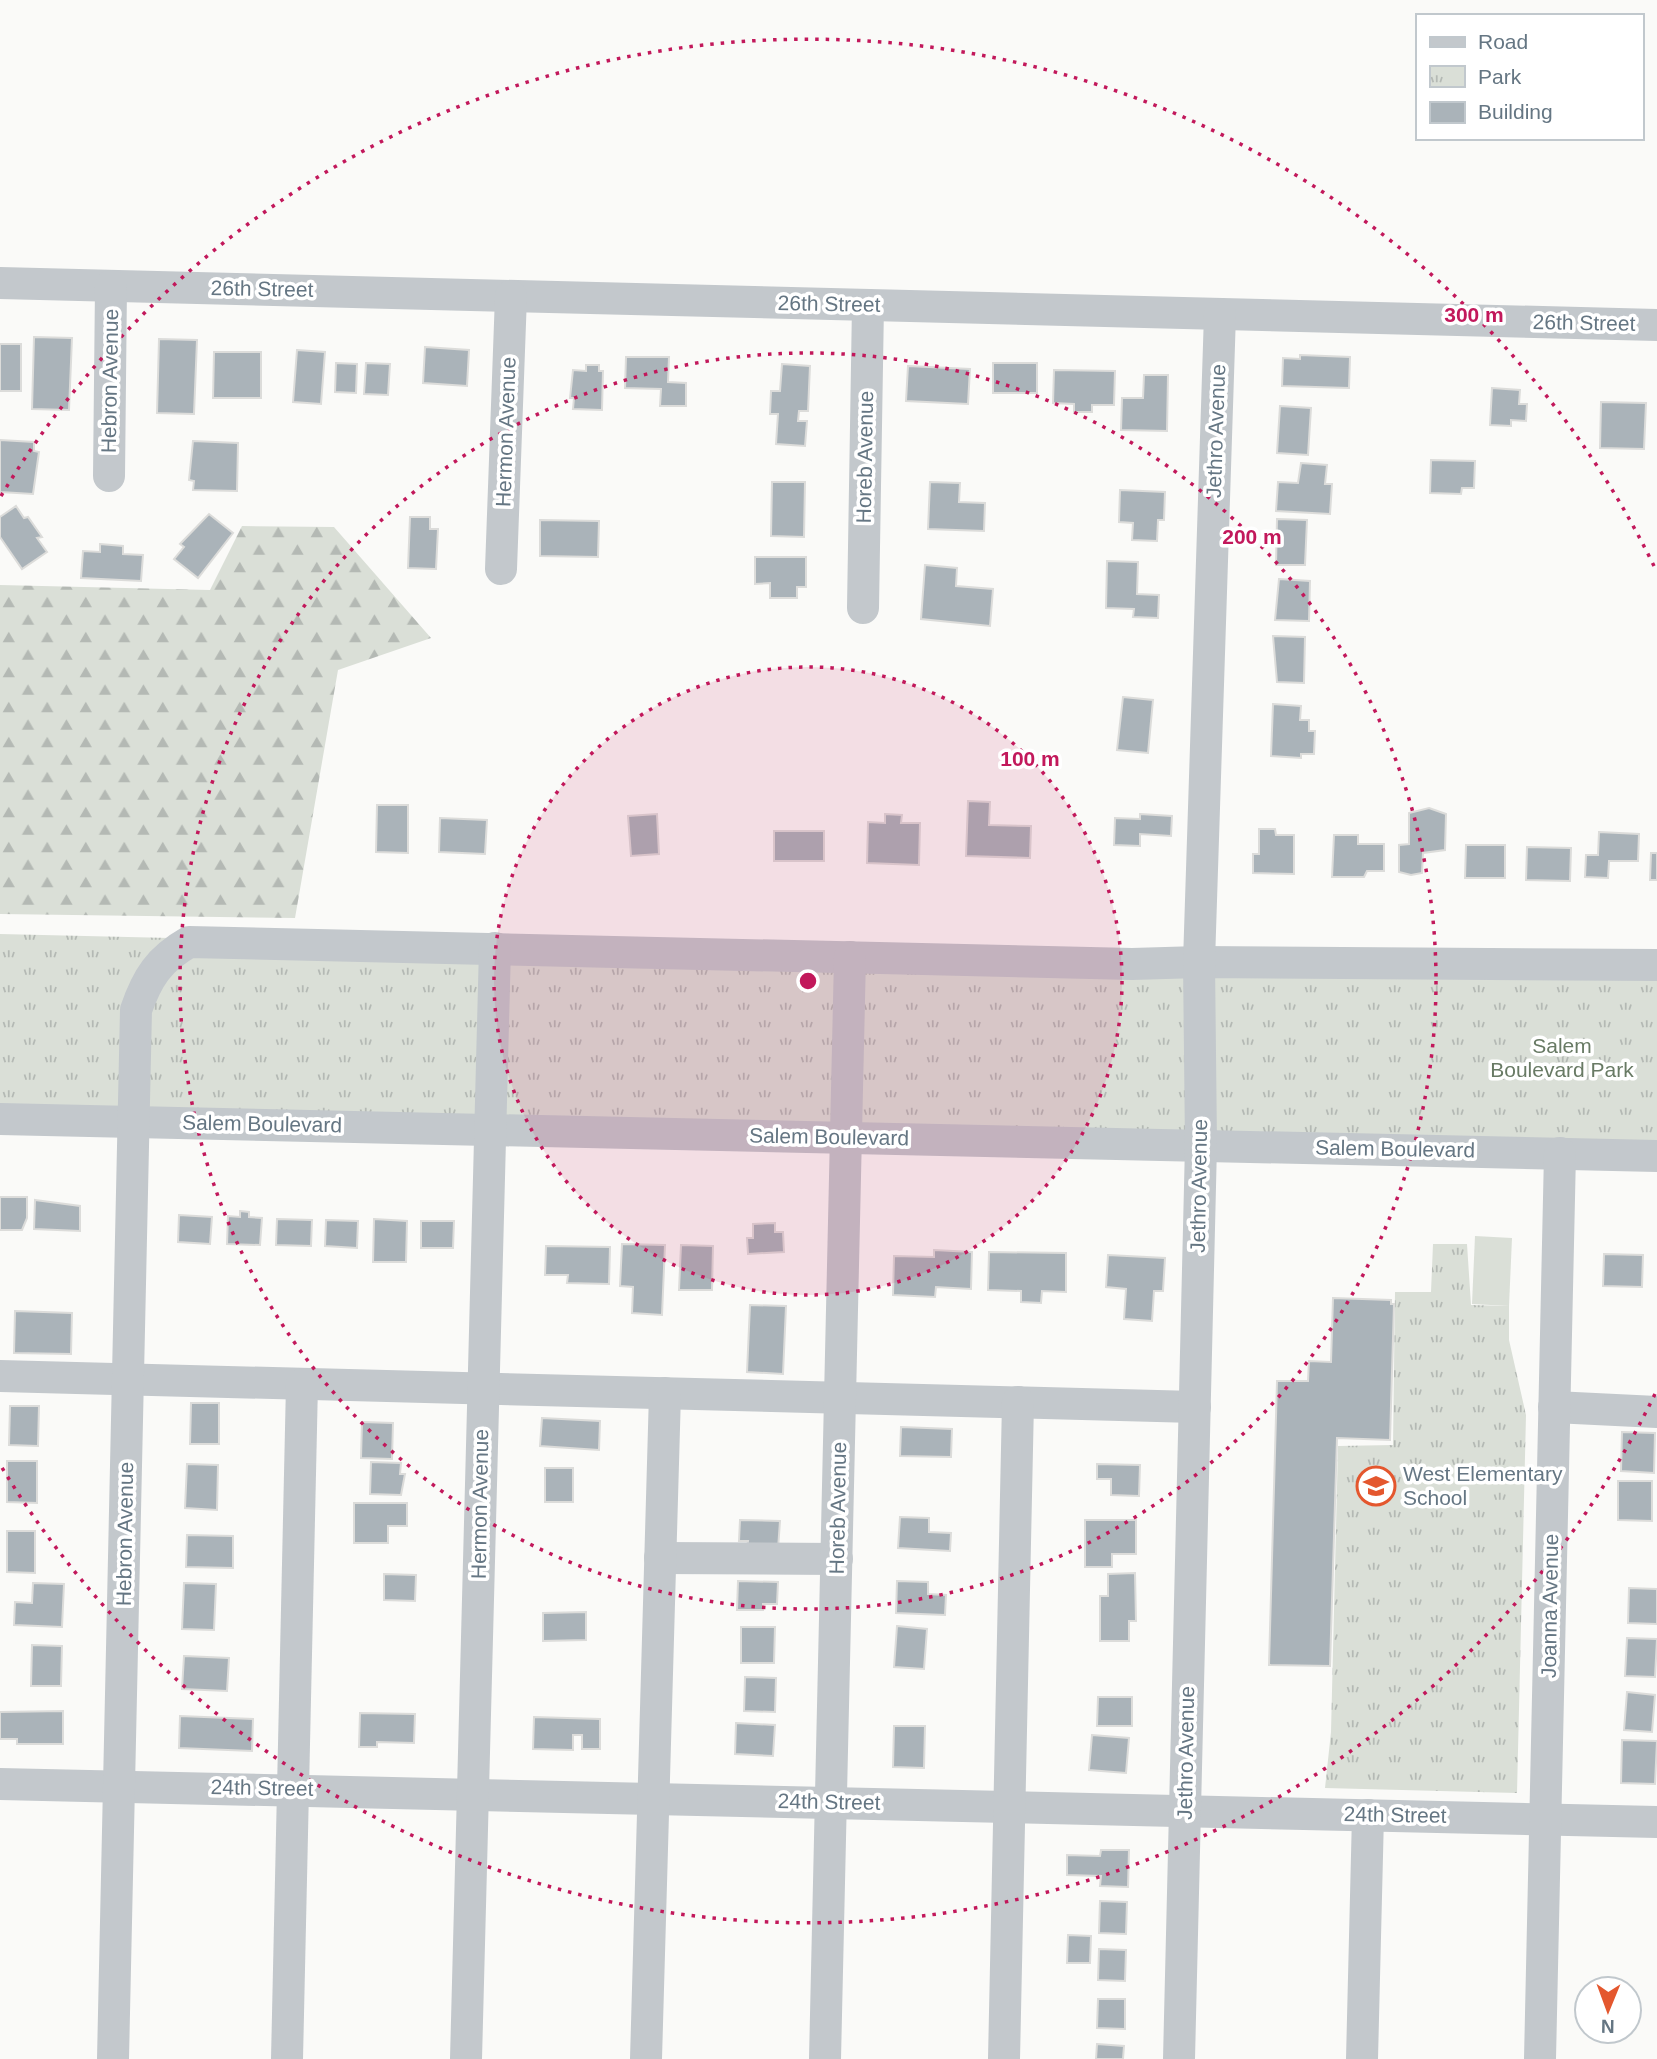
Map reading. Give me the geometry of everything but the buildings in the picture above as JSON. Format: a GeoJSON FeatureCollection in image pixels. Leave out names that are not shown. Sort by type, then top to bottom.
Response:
{"type":"FeatureCollection","features":[{"type":"Feature","properties":{"kind":"street","name":"26th Street"},"geometry":{"type":"LineString","coordinates":[[0,283],[1657,325]]}},
{"type":"Feature","properties":{"kind":"street","name":"Hebron Avenue"},"geometry":{"type":"LineString","coordinates":[[109,475],[111,286]]}},
{"type":"Feature","properties":{"kind":"street","name":"Hermon Avenue"},"geometry":{"type":"LineString","coordinates":[[501,569],[511,296]]}},
{"type":"Feature","properties":{"kind":"street","name":"Horeb Avenue"},"geometry":{"type":"LineString","coordinates":[[863,608],[868,305]]}},
{"type":"Feature","properties":{"kind":"street","name":"Jethro Avenue"},"geometry":{"type":"LineString","coordinates":[[1179,2059],[1201,1145],[1199,962],[1220,314]]}},
{"type":"Feature","properties":{"kind":"street","name":"Hebron Avenue"},"geometry":{"type":"LineString","coordinates":[[113,2059],[135,1122],[135,1010],[146,980],[159,963],[189,942],[495,948]]}},
{"type":"Feature","properties":{"kind":"street","name":"Hermon Avenue"},"geometry":{"type":"LineString","coordinates":[[466,2059],[495,948]]}},
{"type":"Feature","properties":{"kind":"street"},"geometry":{"type":"LineString","coordinates":[[495,948],[1132,964],[1199,962],[1657,965]]}},
{"type":"Feature","properties":{"kind":"street","name":"Horeb Avenue"},"geometry":{"type":"LineString","coordinates":[[825,2059],[850,957]]}},
{"type":"Feature","properties":{"kind":"street","name":"Salem Boulevard"},"geometry":{"type":"LineString","coordinates":[[0,1119],[1657,1156]]}},
{"type":"Feature","properties":{"kind":"street","name":"Joanna Avenue"},"geometry":{"type":"LineString","coordinates":[[1540,2059],[1560,1153]]}},
{"type":"Feature","properties":{"kind":"street"},"geometry":{"type":"LineString","coordinates":[[0,1376],[1195,1407]]}},
{"type":"Feature","properties":{"kind":"street"},"geometry":{"type":"LineString","coordinates":[[287,2059],[302,1384]]}},
{"type":"Feature","properties":{"kind":"street"},"geometry":{"type":"LineString","coordinates":[[646,2059],[665,1393]]}},
{"type":"Feature","properties":{"kind":"street"},"geometry":{"type":"LineString","coordinates":[[1004,2059],[1018,1402]]}},
{"type":"Feature","properties":{"kind":"street"},"geometry":{"type":"LineString","coordinates":[[1554,1407],[1657,1412]]}},
{"type":"Feature","properties":{"kind":"street"},"geometry":{"type":"LineString","coordinates":[[660,1558],[836,1559]]}},
{"type":"Feature","properties":{"kind":"street","name":"24th Street"},"geometry":{"type":"LineString","coordinates":[[0,1784],[1657,1822]]}},
{"type":"Feature","properties":{"kind":"street"},"geometry":{"type":"LineString","coordinates":[[1362,2059],[1368,1815]]}},
{"type":"Feature","properties":{"kind":"green space"},"geometry":{"type":"Polygon","coordinates":[[[242,526],[334,527],[431,638],[338,670],[295,918],[0,914],[0,585],[210,590],[242,526]]]}},
{"type":"Feature","properties":{"kind":"green space","name":"Salem Boulevard Park"},"geometry":{"type":"Polygon","coordinates":[[[0,934],[1199,962],[1657,965],[1657,1154],[0,1119],[0,934]]]}},
{"type":"Feature","properties":{"kind":"green space"},"geometry":{"type":"Polygon","coordinates":[[[1475,1236],[1512,1238],[1509,1306],[1472,1304],[1475,1236]]]}},
{"type":"Feature","properties":{"kind":"green space"},"geometry":{"type":"Polygon","coordinates":[[[1433,1244],[1467,1244],[1471,1305],[1509,1306],[1509,1340],[1526,1415],[1517,1793],[1325,1788],[1331,1732],[1338,1446],[1393,1445],[1395,1292],[1431,1292],[1433,1244]]]}},
{"type":"Feature","properties":{"kind":"place","name":"West Elementary School"},"geometry":{"type":"Point","coordinates":[1376,1486]}}]}
